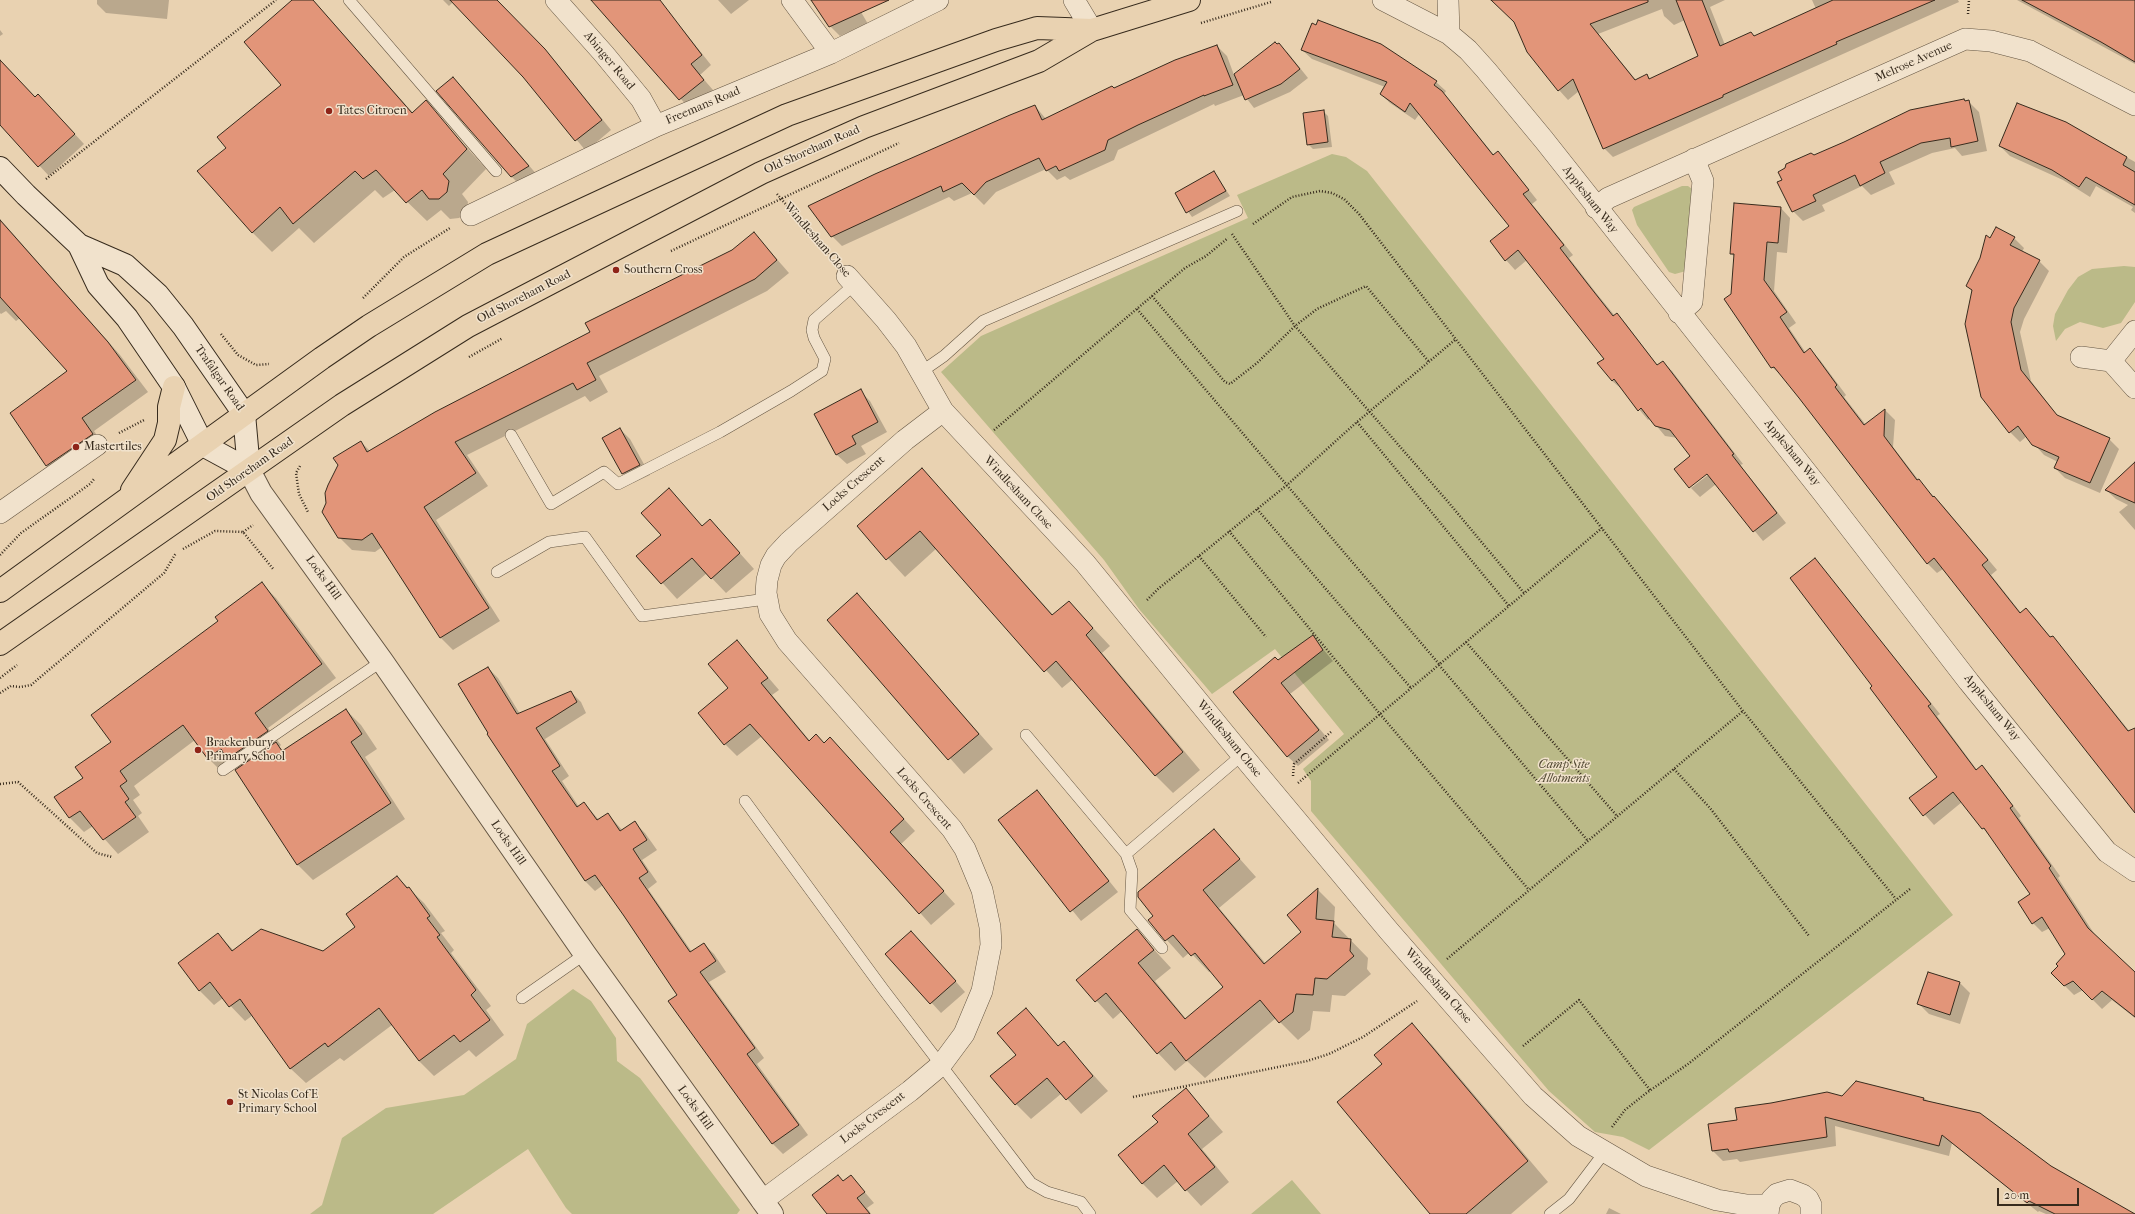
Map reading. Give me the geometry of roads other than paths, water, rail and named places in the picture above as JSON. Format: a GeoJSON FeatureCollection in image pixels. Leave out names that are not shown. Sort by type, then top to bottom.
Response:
{"type":"FeatureCollection","features":[{"type":"Feature","properties":{"kind":"main road","name":"Old Shoreham Road"},"geometry":{"type":"LineString","coordinates":[[0,644],[342,405],[468,326],[761,173],[864,127],[1039,61],[1092,30],[1189,0]]}},
{"type":"Feature","properties":{"kind":"main road","name":"Old Shoreham Road"},"geometry":{"type":"LineString","coordinates":[[0,591],[244,414],[369,326],[487,254],[787,115],[996,40],[1037,28],[1092,30]]}},
{"type":"Feature","properties":{"kind":"main road"},"geometry":{"type":"LineString","coordinates":[[125,501],[165,440],[169,423],[169,407],[174,387]]}},
{"type":"Feature","properties":{"kind":"street","name":"Abinger Road"},"geometry":{"type":"LineString","coordinates":[[556,0],[636,94],[656,126]]}},
{"type":"Feature","properties":{"kind":"street"},"geometry":{"type":"LineString","coordinates":[[792,0],[831,53]]}},
{"type":"Feature","properties":{"kind":"street","name":"Freemans Road"},"geometry":{"type":"LineString","coordinates":[[471,215],[656,126],[831,53],[938,0]]}},
{"type":"Feature","properties":{"kind":"street"},"geometry":{"type":"LineString","coordinates":[[1074,0],[1092,30]]}},
{"type":"Feature","properties":{"kind":"street","name":"Applesham Way"},"geometry":{"type":"LineString","coordinates":[[1383,0],[1449,34],[1468,50],[1486,70],[1544,140],[1596,208],[1823,493],[1969,682],[2107,852],[2135,871]]}},
{"type":"Feature","properties":{"kind":"street"},"geometry":{"type":"LineString","coordinates":[[1448,0],[1449,34]]}},
{"type":"Feature","properties":{"kind":"street","name":"Melrose Avenue"},"geometry":{"type":"LineString","coordinates":[[1596,208],[1608,198],[1965,39],[1991,40],[2030,50],[2135,105]]}},
{"type":"Feature","properties":{"kind":"street"},"geometry":{"type":"LineString","coordinates":[[1679,313],[1692,302],[1703,181],[1694,159]]}},
{"type":"Feature","properties":{"kind":"street","name":"Trafalgar Road"},"geometry":{"type":"LineString","coordinates":[[0,168],[79,245],[125,265],[158,295],[183,326],[244,414],[249,470]]}},
{"type":"Feature","properties":{"kind":"street","name":"Trafalgar Road"},"geometry":{"type":"LineString","coordinates":[[79,245],[98,285],[127,318],[174,387],[202,445]]}},
{"type":"Feature","properties":{"kind":"street","name":"Windlesham Close"},"geometry":{"type":"LineString","coordinates":[[851,280],[906,346],[943,411],[1085,564],[1279,799],[1432,980],[1533,1096],[1578,1136],[1600,1151],[1646,1176],[1724,1202],[1769,1209],[1777,1194],[1790,1190],[1797,1191],[1808,1199],[1815,1213]]}},
{"type":"Feature","properties":{"kind":"street"},"geometry":{"type":"LineString","coordinates":[[2111,361],[2135,331]]}},
{"type":"Feature","properties":{"kind":"street"},"geometry":{"type":"LineString","coordinates":[[2081,357],[2111,361],[2135,388]]}},
{"type":"Feature","properties":{"kind":"street","name":"Locks Crescent"},"geometry":{"type":"LineString","coordinates":[[767,1208],[941,1065],[964,1034],[974,1015],[982,991],[988,965],[990,927],[988,910],[977,875],[965,849],[952,829],[788,641],[770,614],[766,599],[766,586],[770,569],[776,556],[788,542],[905,440],[943,411]]}},
{"type":"Feature","properties":{"kind":"street"},"geometry":{"type":"LineString","coordinates":[[0,513],[97,445]]}},
{"type":"Feature","properties":{"kind":"street"},"geometry":{"type":"LineString","coordinates":[[202,445],[249,470]]}},
{"type":"Feature","properties":{"kind":"street","name":"Locks Hill"},"geometry":{"type":"LineString","coordinates":[[249,470],[261,493],[382,661],[585,954],[767,1208]]}},
{"type":"Feature","properties":{"kind":"lane"},"geometry":{"type":"LineString","coordinates":[[349,0],[496,171]]}},
{"type":"Feature","properties":{"kind":"lane"},"geometry":{"type":"LineString","coordinates":[[921,372],[944,356],[983,321],[1237,211]]}},
{"type":"Feature","properties":{"kind":"lane"},"geometry":{"type":"LineString","coordinates":[[512,435],[550,504],[604,472],[618,484],[720,432],[791,391],[822,371],[825,359],[814,338],[812,330],[814,320],[851,280]]}},
{"type":"Feature","properties":{"kind":"lane"},"geometry":{"type":"LineString","coordinates":[[497,572],[549,542],[585,537],[642,616],[766,599]]}},
{"type":"Feature","properties":{"kind":"lane"},"geometry":{"type":"LineString","coordinates":[[223,770],[382,661]]}},
{"type":"Feature","properties":{"kind":"lane"},"geometry":{"type":"LineString","coordinates":[[1026,735],[1126,854],[1132,871],[1130,910],[1162,948]]}},
{"type":"Feature","properties":{"kind":"lane"},"geometry":{"type":"LineString","coordinates":[[1126,854],[1242,755]]}},
{"type":"Feature","properties":{"kind":"lane"},"geometry":{"type":"LineString","coordinates":[[745,801],[883,990],[1031,1183],[1047,1192],[1081,1202],[1090,1214]]}},
{"type":"Feature","properties":{"kind":"lane"},"geometry":{"type":"LineString","coordinates":[[522,998],[585,954]]}},
{"type":"Feature","properties":{"kind":"lane"},"geometry":{"type":"LineString","coordinates":[[1550,1214],[1569,1199],[1600,1151]]}},
{"type":"Feature","properties":{"kind":"place","name":"Tates Citroen"},"geometry":{"type":"Point","coordinates":[329,111]}},
{"type":"Feature","properties":{"kind":"place","name":"Southern Cross"},"geometry":{"type":"Point","coordinates":[616,270]}},
{"type":"Feature","properties":{"kind":"place","name":"Mastertiles"},"geometry":{"type":"Point","coordinates":[76,447]}},
{"type":"Feature","properties":{"kind":"place","name":"Brackenbury Primary School"},"geometry":{"type":"Point","coordinates":[198,750]}},
{"type":"Feature","properties":{"kind":"place","name":"St Nicolas CofE Primary School"},"geometry":{"type":"Point","coordinates":[230,1102]}},
{"type":"Feature","properties":{"kind":"park label","name":"Camp Site Allotments"},"geometry":{"type":"Point","coordinates":[1564,772]}}]}
